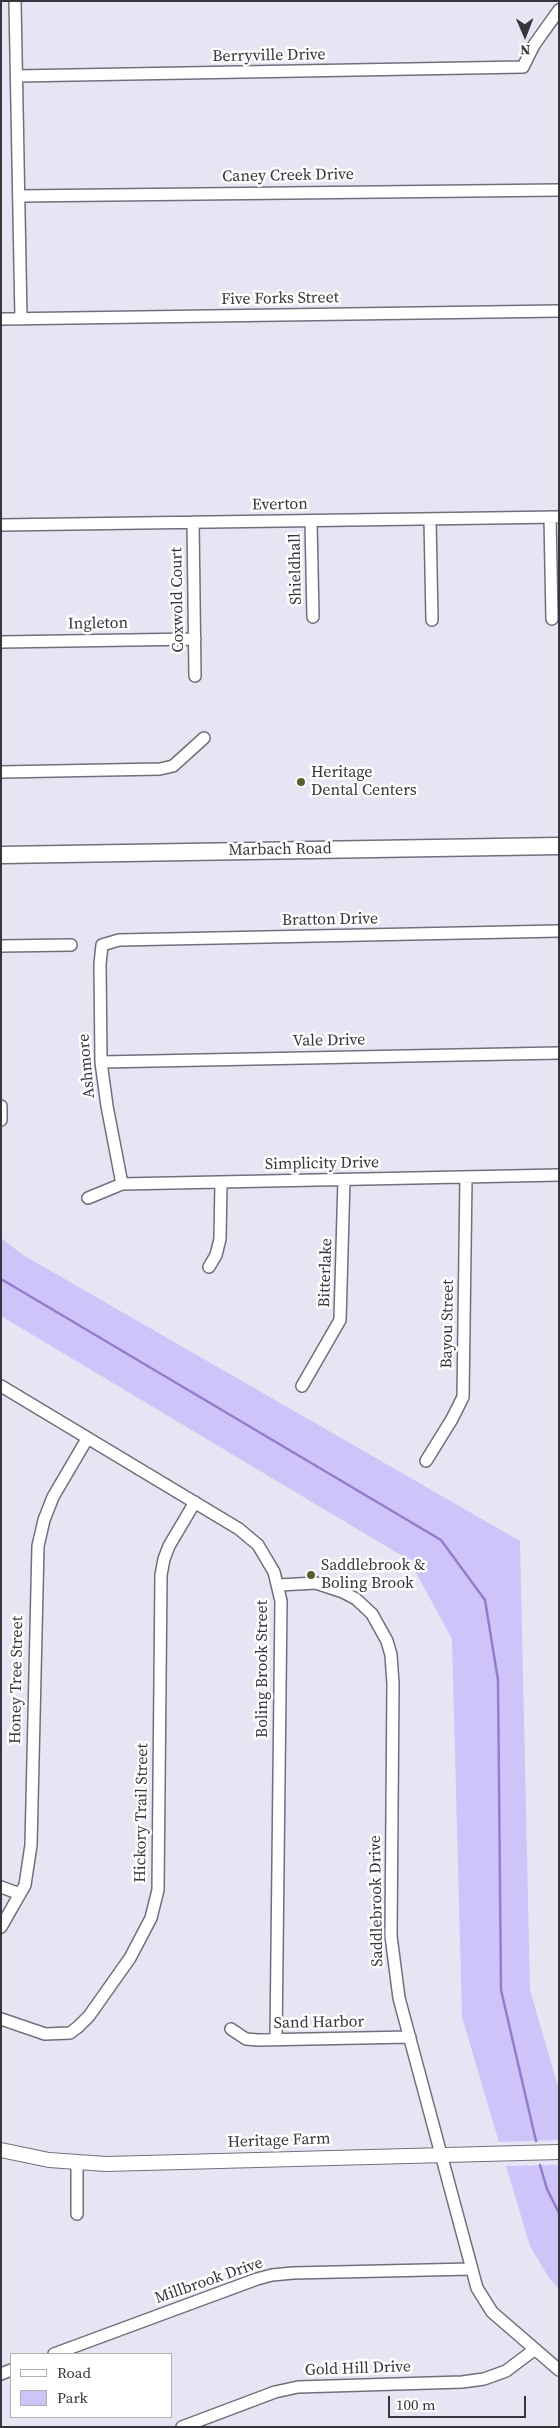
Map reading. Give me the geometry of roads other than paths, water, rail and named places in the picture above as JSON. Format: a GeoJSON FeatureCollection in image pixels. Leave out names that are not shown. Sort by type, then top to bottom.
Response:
{"type":"FeatureCollection","features":[{"type":"Feature","properties":{"kind":"main road","name":"Marbach Road"},"geometry":{"type":"LineString","coordinates":[[1,855],[559,846]]}},
{"type":"Feature","properties":{"kind":"street"},"geometry":{"type":"LineString","coordinates":[[15,1],[21,319]]}},
{"type":"Feature","properties":{"kind":"street","name":"Berryville Drive"},"geometry":{"type":"LineString","coordinates":[[17,76],[523,68],[534,45],[559,10]]}},
{"type":"Feature","properties":{"kind":"street","name":"Caney Creek Drive"},"geometry":{"type":"LineString","coordinates":[[18,196],[559,190]]}},
{"type":"Feature","properties":{"kind":"street","name":"Five Forks Street"},"geometry":{"type":"LineString","coordinates":[[1,319],[559,311]]}},
{"type":"Feature","properties":{"kind":"street"},"geometry":{"type":"LineString","coordinates":[[552,619],[555,517]]}},
{"type":"Feature","properties":{"kind":"street","name":"Everton"},"geometry":{"type":"LineString","coordinates":[[1,525],[555,517]]}},
{"type":"Feature","properties":{"kind":"street"},"geometry":{"type":"LineString","coordinates":[[430,519],[432,620]]}},
{"type":"Feature","properties":{"kind":"street","name":"Shieldhall"},"geometry":{"type":"LineString","coordinates":[[311,520],[313,618]]}},
{"type":"Feature","properties":{"kind":"street","name":"Coxwold Court"},"geometry":{"type":"LineString","coordinates":[[193,522],[195,676]]}},
{"type":"Feature","properties":{"kind":"street","name":"Ingleton"},"geometry":{"type":"LineString","coordinates":[[1,642],[195,639]]}},
{"type":"Feature","properties":{"kind":"street"},"geometry":{"type":"LineString","coordinates":[[1,772],[160,770],[173,766],[204,738]]}},
{"type":"Feature","properties":{"kind":"street","name":"Bratton Drive"},"geometry":{"type":"LineString","coordinates":[[102,945],[119,940],[559,931]]}},
{"type":"Feature","properties":{"kind":"street"},"geometry":{"type":"LineString","coordinates":[[1,946],[71,945]]}},
{"type":"Feature","properties":{"kind":"street","name":"Ashmore"},"geometry":{"type":"LineString","coordinates":[[102,945],[100,964],[101,1062],[107,1106],[122,1184]]}},
{"type":"Feature","properties":{"kind":"street","name":"Vale Drive"},"geometry":{"type":"LineString","coordinates":[[101,1062],[559,1053]]}},
{"type":"Feature","properties":{"kind":"street"},"geometry":{"type":"LineString","coordinates":[[1,1106],[1,1120]]}},
{"type":"Feature","properties":{"kind":"street","name":"Simplicity Drive"},"geometry":{"type":"LineString","coordinates":[[88,1198],[122,1184],[559,1175]]}},
{"type":"Feature","properties":{"kind":"street","name":"Bayou Street"},"geometry":{"type":"LineString","coordinates":[[426,1461],[463,1397],[466,1177]]}},
{"type":"Feature","properties":{"kind":"street","name":"Bitterlake"},"geometry":{"type":"LineString","coordinates":[[302,1386],[340,1320],[344,1180]]}},
{"type":"Feature","properties":{"kind":"street"},"geometry":{"type":"LineString","coordinates":[[209,1267],[216,1255],[220,1239],[220,1182]]}},
{"type":"Feature","properties":{"kind":"street","name":"Boling Brook Street"},"geometry":{"type":"LineString","coordinates":[[1,1386],[195,1502],[252,1539],[267,1557],[279,1585],[281,1601],[276,2040]]}},
{"type":"Feature","properties":{"kind":"street","name":"Honey Tree Street"},"geometry":{"type":"LineString","coordinates":[[1,1927],[20,1894],[29,1868],[32,1845],[38,1546],[44,1520],[53,1497],[87,1438]]}},
{"type":"Feature","properties":{"kind":"street","name":"Hickory Trail Street"},"geometry":{"type":"LineString","coordinates":[[1,2019],[45,2034],[70,2032],[78,2028],[89,2016],[130,1958],[153,1912],[158,1890],[161,1575],[169,1546],[195,1502]]}},
{"type":"Feature","properties":{"kind":"street","name":"Saddlebrook Drive"},"geometry":{"type":"LineString","coordinates":[[279,1585],[316,1583],[336,1588],[351,1596],[362,1604],[376,1620],[389,1648],[393,1684],[391,1936],[397,1984],[470,2269],[477,2288],[487,2305],[534,2350],[559,2370]]}},
{"type":"Feature","properties":{"kind":"street"},"geometry":{"type":"LineString","coordinates":[[1,1887],[20,1894]]}},
{"type":"Feature","properties":{"kind":"street","name":"Sand Harbor"},"geometry":{"type":"LineString","coordinates":[[231,2029],[246,2039],[410,2037]]}},
{"type":"Feature","properties":{"kind":"street","name":"Heritage Farm"},"geometry":{"type":"LineString","coordinates":[[1,2150],[49,2160],[77,2163],[559,2152]]}},
{"type":"Feature","properties":{"kind":"street"},"geometry":{"type":"LineString","coordinates":[[77,2163],[77,2214]]}},
{"type":"Feature","properties":{"kind":"street","name":"Millbrook Drive"},"geometry":{"type":"LineString","coordinates":[[57,2353],[272,2275],[470,2269]]}},
{"type":"Feature","properties":{"kind":"street","name":"Gold Hill Drive"},"geometry":{"type":"LineString","coordinates":[[182,2427],[275,2392],[298,2387],[462,2382],[484,2379],[506,2371],[534,2350]]}},
{"type":"Feature","properties":{"kind":"waterway"},"geometry":{"type":"LineString","coordinates":[[1,1279],[441,1540],[485,1600],[498,1680],[501,1990],[536,2141]]}},
{"type":"Feature","properties":{"kind":"waterway"},"geometry":{"type":"LineString","coordinates":[[540,2165],[547,2189],[559,2213]]}},
{"type":"Feature","properties":{"kind":"place","name":"Heritage Dental Centers"},"geometry":{"type":"Point","coordinates":[301,782]}},
{"type":"Feature","properties":{"kind":"place","name":"Saddlebrook & Boling Brook"},"geometry":{"type":"Point","coordinates":[311,1575]}}]}
